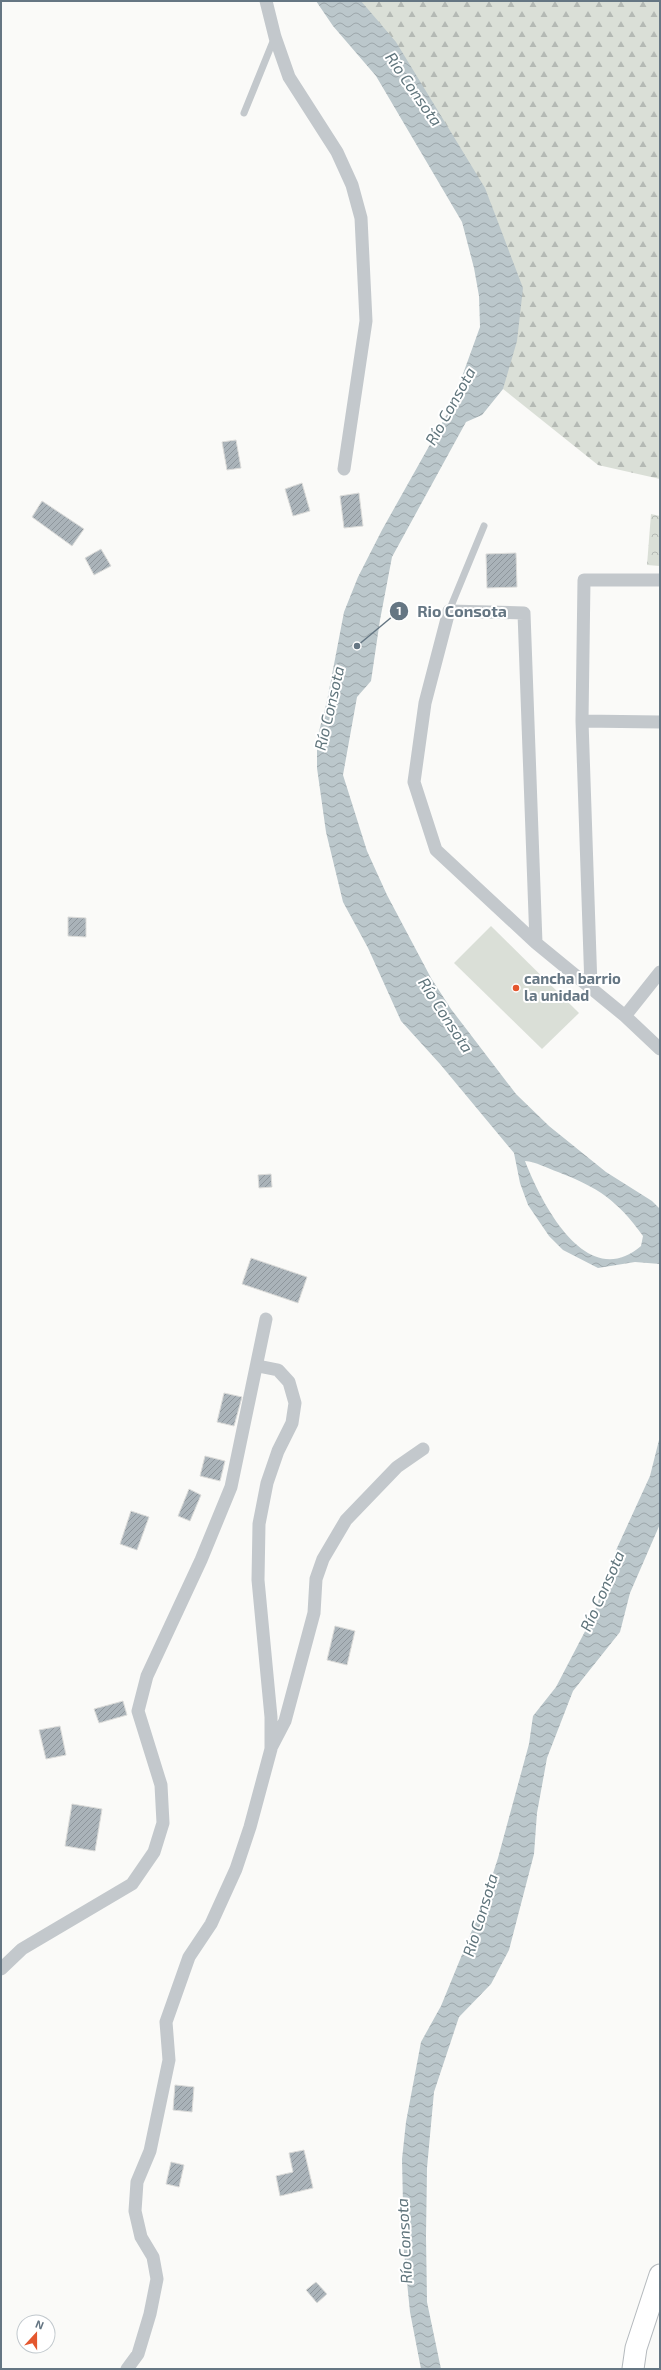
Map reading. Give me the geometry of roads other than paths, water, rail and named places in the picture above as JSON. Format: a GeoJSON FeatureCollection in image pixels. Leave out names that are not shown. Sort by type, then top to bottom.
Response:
{"type":"FeatureCollection","features":[{"type":"Feature","properties":{"kind":"main road"},"geometry":{"type":"LineString","coordinates":[[633,2369],[636,2348],[660,2275]]}},
{"type":"Feature","properties":{"kind":"street"},"geometry":{"type":"LineString","coordinates":[[266,1],[275,37],[289,77],[337,152],[352,185],[360,218],[366,321],[344,469]]}},
{"type":"Feature","properties":{"kind":"street"},"geometry":{"type":"LineString","coordinates":[[591,987],[582,721],[584,580],[660,580]]}},
{"type":"Feature","properties":{"kind":"street"},"geometry":{"type":"LineString","coordinates":[[536,943],[524,613],[449,611],[425,703],[414,782],[436,850],[536,943],[625,1016],[660,1049]]}},
{"type":"Feature","properties":{"kind":"street"},"geometry":{"type":"LineString","coordinates":[[582,721],[660,722]]}},
{"type":"Feature","properties":{"kind":"street"},"geometry":{"type":"LineString","coordinates":[[625,1016],[660,972]]}},
{"type":"Feature","properties":{"kind":"street"},"geometry":{"type":"LineString","coordinates":[[1,1969],[22,1949],[132,1884],[154,1852],[163,1823],[161,1785],[138,1711],[147,1676],[201,1560],[231,1487],[258,1366],[266,1319]]}},
{"type":"Feature","properties":{"kind":"street"},"geometry":{"type":"LineString","coordinates":[[258,1366],[278,1370],[289,1382],[295,1403],[292,1424],[278,1450],[267,1483],[259,1524],[258,1580],[271,1716],[271,1749]]}},
{"type":"Feature","properties":{"kind":"street"},"geometry":{"type":"LineString","coordinates":[[127,2369],[138,2354],[150,2314],[157,2279],[152,2257],[141,2237],[135,2211],[137,2182],[150,2151],[169,2060],[166,2022],[189,1957],[211,1924],[236,1869],[257,1805],[271,1749],[285,1720],[314,1613],[316,1579],[323,1559],[346,1520],[397,1467],[424,1449]]}},
{"type":"Feature","properties":{"kind":"lane"},"geometry":{"type":"LineString","coordinates":[[244,113],[275,37]]}},
{"type":"Feature","properties":{"kind":"lane"},"geometry":{"type":"LineString","coordinates":[[449,611],[484,526]]}},
{"type":"Feature","properties":{"kind":"water","name":"Río Consota"},"geometry":{"type":"Polygon","coordinates":[[[316,1],[361,1],[396,42],[485,188],[523,288],[517,341],[503,389],[482,415],[466,422],[392,557],[380,620],[371,681],[357,697],[343,775],[367,851],[387,895],[431,978],[451,1009],[516,1094],[549,1126],[606,1172],[652,1201],[660,1209],[660,1264],[635,1262],[598,1268],[563,1250],[549,1236],[528,1205],[520,1183],[514,1153],[440,1064],[401,1021],[368,948],[343,902],[326,832],[317,768],[317,739],[327,701],[344,612],[358,577],[382,530],[451,407],[480,327],[479,296],[474,268],[462,222],[376,76],[333,26],[316,1]],[[525,1161],[542,1198],[554,1218],[568,1236],[584,1251],[602,1258],[621,1258],[641,1246],[643,1236],[625,1213],[606,1196],[572,1178],[542,1165],[525,1161]]]}},
{"type":"Feature","properties":{"kind":"water","name":"Río Consota"},"geometry":{"type":"Polygon","coordinates":[[[660,1436],[660,1524],[630,1593],[620,1632],[573,1691],[547,1758],[537,1813],[534,1854],[509,1950],[491,1984],[459,2017],[434,2092],[427,2168],[427,2302],[441,2369],[421,2369],[410,2312],[404,2252],[402,2159],[406,2122],[421,2042],[441,2006],[484,1901],[498,1858],[529,1744],[533,1716],[556,1687],[593,1616],[617,1548],[650,1476],[660,1436]]]}},
{"type":"Feature","properties":{"kind":"place","name":"Rio Consota"},"geometry":{"type":"Point","coordinates":[357,646]}},
{"type":"Feature","properties":{"kind":"place","name":"cancha barrio la unidad"},"geometry":{"type":"Point","coordinates":[516,988]}}]}
